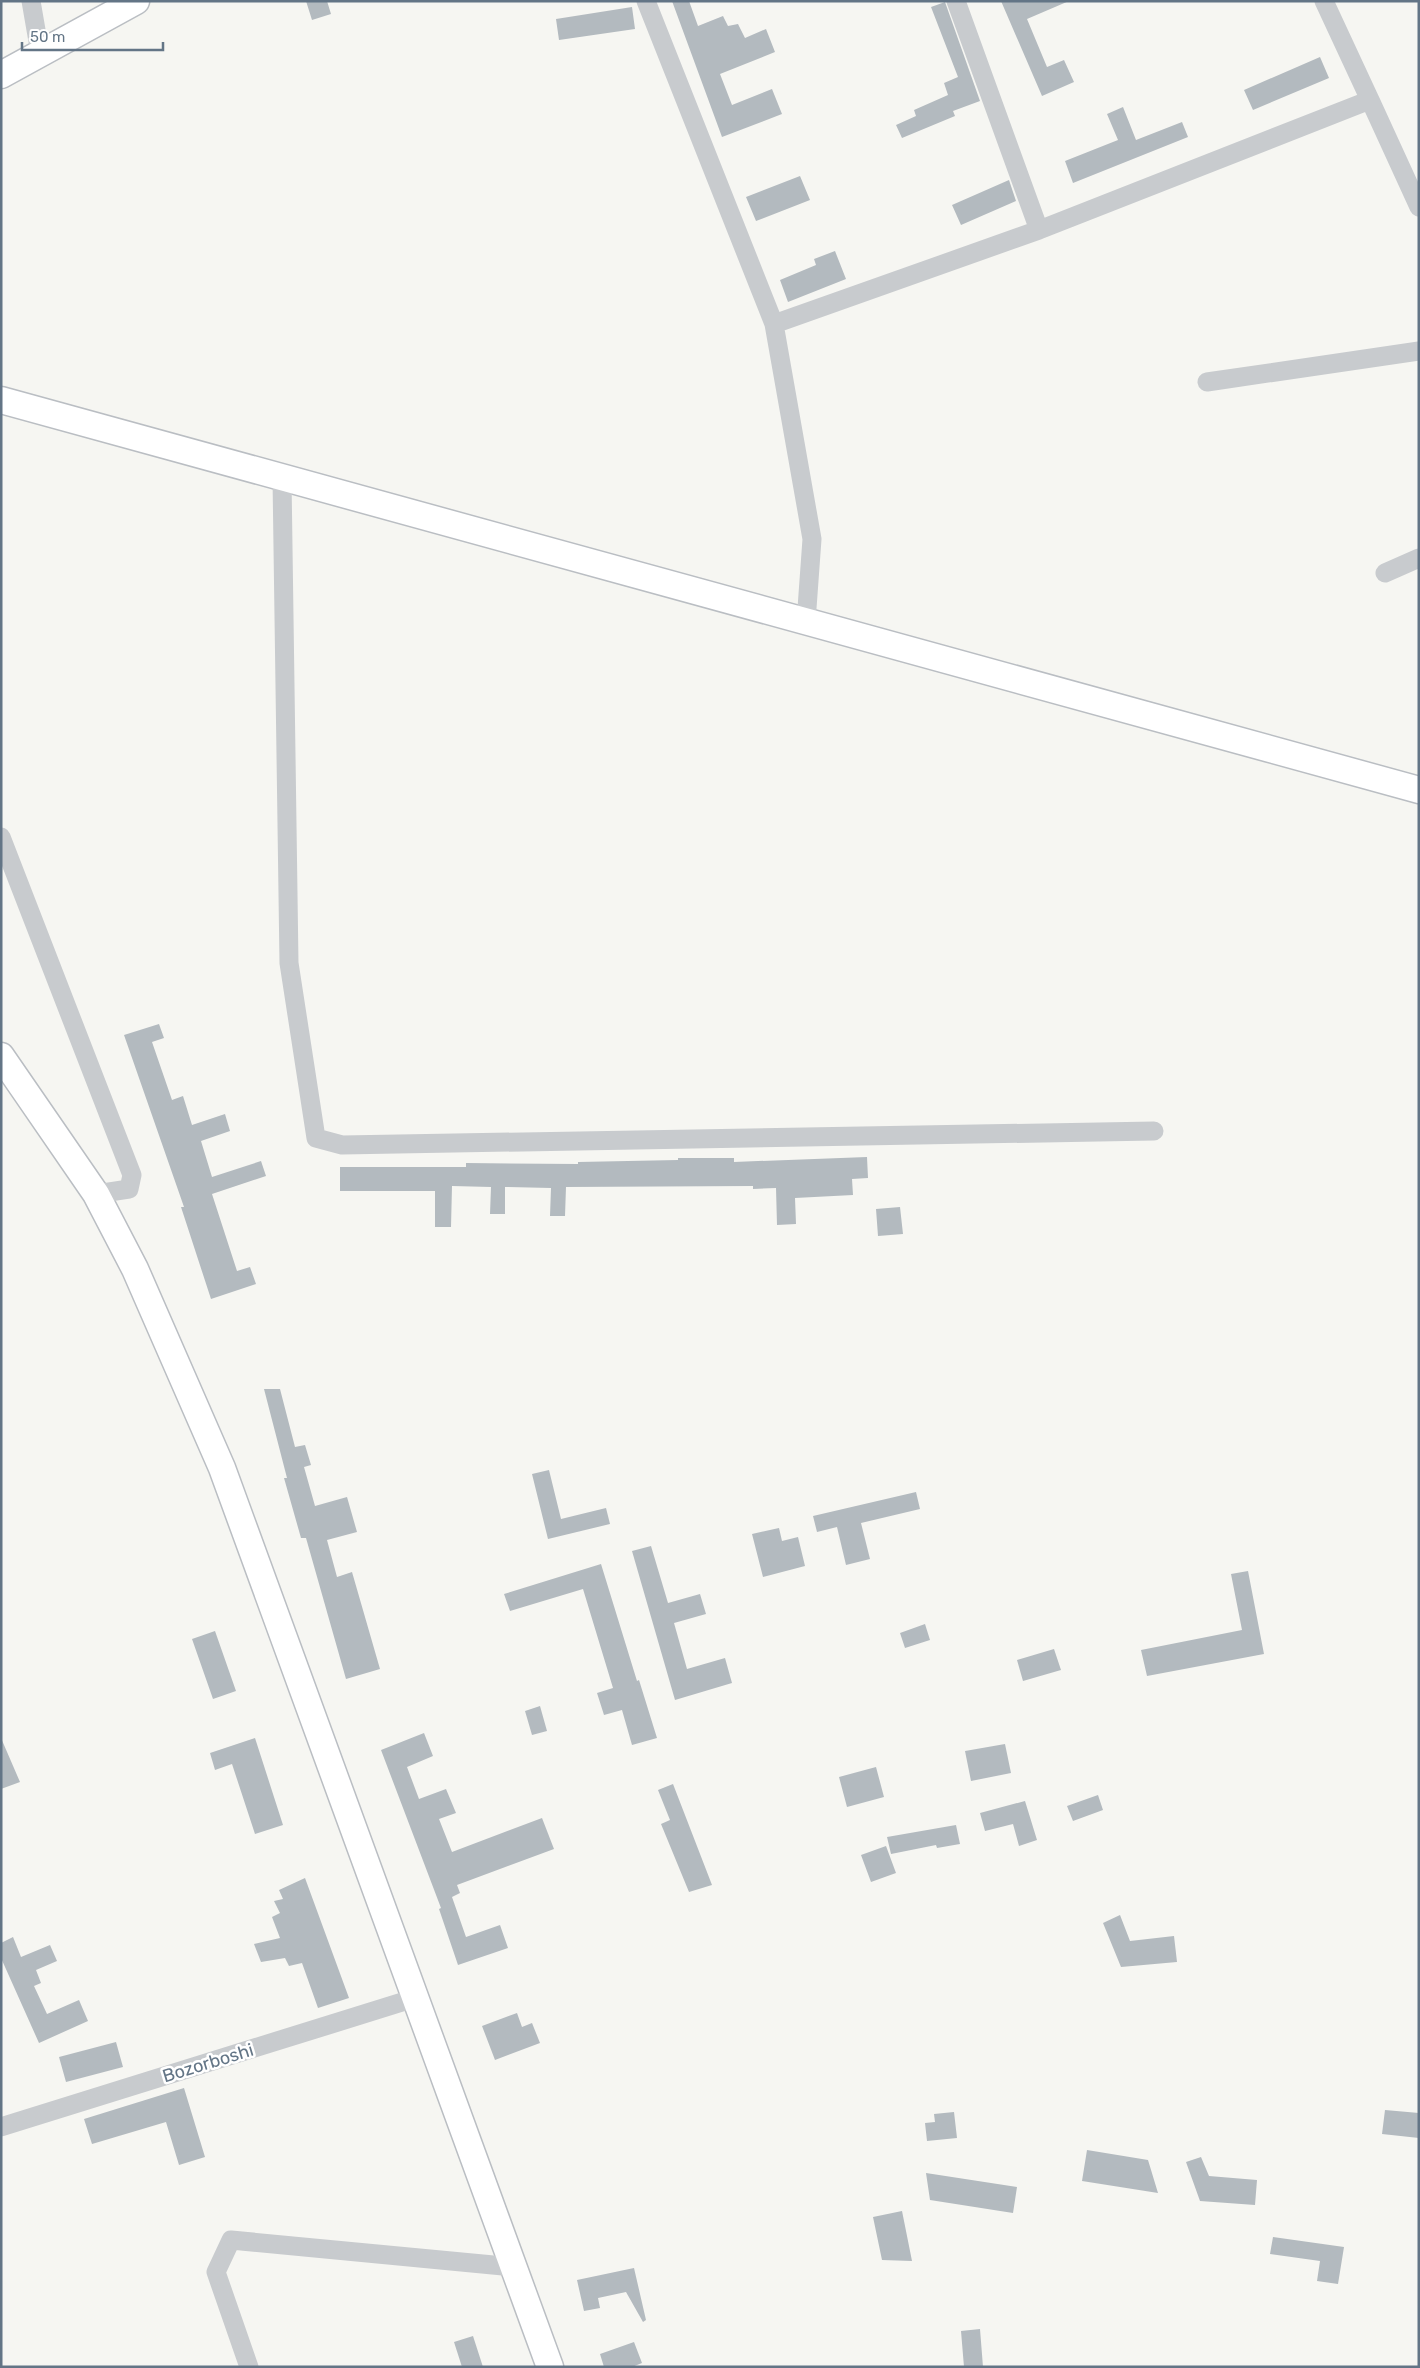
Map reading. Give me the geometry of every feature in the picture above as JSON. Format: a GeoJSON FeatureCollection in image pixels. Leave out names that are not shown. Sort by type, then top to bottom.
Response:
{"type":"FeatureCollection","features":[{"type":"Feature","properties":{"kind":"main road"},"geometry":{"type":"LineString","coordinates":[[1,75],[136,1]]}},
{"type":"Feature","properties":{"kind":"main road"},"geometry":{"type":"LineString","coordinates":[[1,400],[1419,790]]}},
{"type":"Feature","properties":{"kind":"main road"},"geometry":{"type":"LineString","coordinates":[[1,1056],[96,1194],[135,1268],[222,1468],[550,2367]]}},
{"type":"Feature","properties":{"kind":"street"},"geometry":{"type":"LineString","coordinates":[[646,1],[774,324],[812,539],[806,622]]}},
{"type":"Feature","properties":{"kind":"street"},"geometry":{"type":"LineString","coordinates":[[956,1],[1039,230]]}},
{"type":"Feature","properties":{"kind":"street"},"geometry":{"type":"LineString","coordinates":[[1324,1],[1419,207]]}},
{"type":"Feature","properties":{"kind":"street"},"geometry":{"type":"LineString","coordinates":[[34,2],[40,52]]}},
{"type":"Feature","properties":{"kind":"street"},"geometry":{"type":"LineString","coordinates":[[774,324],[1039,230],[1370,100]]}},
{"type":"Feature","properties":{"kind":"street"},"geometry":{"type":"LineString","coordinates":[[1207,382],[1419,350]]}},
{"type":"Feature","properties":{"kind":"street"},"geometry":{"type":"LineString","coordinates":[[282,478],[289,963],[316,1138],[342,1144],[1154,1131]]}},
{"type":"Feature","properties":{"kind":"street"},"geometry":{"type":"LineString","coordinates":[[1385,573],[1419,558]]}},
{"type":"Feature","properties":{"kind":"street"},"geometry":{"type":"LineString","coordinates":[[1,837],[132,1174],[129,1189],[96,1194]]}},
{"type":"Feature","properties":{"kind":"street","name":"Bozorboshi"},"geometry":{"type":"LineString","coordinates":[[1,2127],[415,1998]]}},
{"type":"Feature","properties":{"kind":"street"},"geometry":{"type":"LineString","coordinates":[[249,2367],[216,2272],[231,2240],[514,2267]]}},
{"type":"Feature","properties":{"kind":"building"},"geometry":{"type":"Polygon","coordinates":[[[306,1],[327,1],[331,14],[312,20],[306,1]]]}},
{"type":"Feature","properties":{"kind":"building"},"geometry":{"type":"Polygon","coordinates":[[[672,1],[689,1],[698,26],[723,16],[728,26],[738,24],[745,38],[766,29],[775,52],[720,74],[732,105],[772,89],[782,114],[722,137],[672,1]]]}},
{"type":"Feature","properties":{"kind":"building"},"geometry":{"type":"Polygon","coordinates":[[[1001,1],[1069,1],[1027,19],[1047,67],[1064,60],[1074,82],[1042,96],[1001,1]]]}},
{"type":"Feature","properties":{"kind":"building"},"geometry":{"type":"Polygon","coordinates":[[[945,2],[980,101],[953,111],[955,116],[902,138],[896,125],[916,116],[914,110],[948,95],[944,83],[958,77],[931,7],[945,2]]]}},
{"type":"Feature","properties":{"kind":"building"},"geometry":{"type":"Polygon","coordinates":[[[632,7],[635,29],[559,40],[556,19],[632,7]]]}},
{"type":"Feature","properties":{"kind":"building"},"geometry":{"type":"Polygon","coordinates":[[[1320,57],[1329,78],[1253,110],[1244,90],[1320,57]]]}},
{"type":"Feature","properties":{"kind":"building"},"geometry":{"type":"Polygon","coordinates":[[[1123,107],[1136,140],[1182,122],[1188,137],[1073,183],[1065,161],[1118,140],[1107,114],[1123,107]]]}},
{"type":"Feature","properties":{"kind":"building"},"geometry":{"type":"Polygon","coordinates":[[[800,176],[810,200],[756,221],[746,197],[800,176]]]}},
{"type":"Feature","properties":{"kind":"building"},"geometry":{"type":"Polygon","coordinates":[[[1009,180],[1016,201],[961,225],[952,205],[1009,180]]]}},
{"type":"Feature","properties":{"kind":"building"},"geometry":{"type":"Polygon","coordinates":[[[835,251],[846,279],[788,302],[780,280],[816,265],[814,259],[835,251]]]}},
{"type":"Feature","properties":{"kind":"building"},"geometry":{"type":"Polygon","coordinates":[[[159,1024],[164,1038],[152,1042],[172,1100],[183,1096],[192,1125],[225,1114],[230,1131],[201,1141],[212,1177],[261,1161],[266,1176],[212,1194],[237,1271],[250,1267],[256,1284],[211,1299],[181,1207],[184,1207],[124,1035],[159,1024]]]}},
{"type":"Feature","properties":{"kind":"building"},"geometry":{"type":"Polygon","coordinates":[[[867,1157],[868,1178],[852,1179],[853,1195],[795,1198],[796,1224],[777,1225],[776,1188],[753,1189],[753,1186],[566,1187],[565,1216],[550,1216],[551,1188],[505,1187],[505,1214],[490,1214],[491,1187],[452,1186],[451,1227],[435,1227],[435,1191],[340,1191],[340,1167],[466,1167],[466,1163],[578,1164],[578,1162],[678,1160],[678,1158],[734,1158],[734,1162],[867,1157]]]}},
{"type":"Feature","properties":{"kind":"building"},"geometry":{"type":"Polygon","coordinates":[[[900,1207],[903,1234],[878,1236],[876,1209],[900,1207]]]}},
{"type":"Feature","properties":{"kind":"building"},"geometry":{"type":"Polygon","coordinates":[[[264,1389],[280,1389],[295,1447],[305,1445],[311,1465],[304,1467],[315,1506],[347,1497],[357,1532],[327,1540],[337,1577],[352,1572],[380,1669],[346,1679],[306,1538],[301,1538],[284,1478],[287,1478],[264,1389]]]}},
{"type":"Feature","properties":{"kind":"building"},"geometry":{"type":"Polygon","coordinates":[[[549,1470],[561,1519],[606,1508],[610,1524],[548,1539],[532,1474],[549,1470]]]}},
{"type":"Feature","properties":{"kind":"building"},"geometry":{"type":"Polygon","coordinates":[[[916,1492],[920,1509],[861,1523],[870,1559],[846,1565],[837,1527],[817,1532],[813,1516],[916,1492]]]}},
{"type":"Feature","properties":{"kind":"building"},"geometry":{"type":"Polygon","coordinates":[[[779,1528],[782,1541],[798,1537],[805,1566],[763,1577],[752,1534],[779,1528]]]}},
{"type":"Feature","properties":{"kind":"building"},"geometry":{"type":"Polygon","coordinates":[[[651,1546],[668,1603],[700,1594],[706,1614],[674,1623],[687,1669],[725,1658],[732,1683],[675,1700],[632,1551],[651,1546]]]}},
{"type":"Feature","properties":{"kind":"building"},"geometry":{"type":"Polygon","coordinates":[[[601,1564],[637,1681],[639,1680],[657,1738],[632,1745],[622,1710],[604,1715],[597,1693],[613,1688],[583,1589],[510,1611],[504,1594],[601,1564]]]}},
{"type":"Feature","properties":{"kind":"building"},"geometry":{"type":"Polygon","coordinates":[[[1248,1571],[1264,1654],[1147,1676],[1141,1650],[1242,1630],[1231,1574],[1248,1571]]]}},
{"type":"Feature","properties":{"kind":"building"},"geometry":{"type":"Polygon","coordinates":[[[925,1624],[930,1640],[905,1648],[900,1633],[925,1624]]]}},
{"type":"Feature","properties":{"kind":"building"},"geometry":{"type":"Polygon","coordinates":[[[215,1631],[236,1691],[213,1699],[192,1639],[215,1631]]]}},
{"type":"Feature","properties":{"kind":"building"},"geometry":{"type":"Polygon","coordinates":[[[1054,1649],[1061,1670],[1023,1681],[1017,1660],[1054,1649]]]}},
{"type":"Feature","properties":{"kind":"building"},"geometry":{"type":"Polygon","coordinates":[[[540,1706],[547,1731],[532,1735],[525,1711],[540,1706]]]}},
{"type":"Feature","properties":{"kind":"building"},"geometry":{"type":"Polygon","coordinates":[[[424,1733],[433,1756],[407,1767],[419,1799],[446,1789],[456,1813],[439,1819],[452,1852],[542,1818],[554,1849],[457,1885],[460,1893],[452,1897],[466,1937],[500,1925],[508,1948],[458,1965],[439,1909],[441,1908],[381,1750],[424,1733]]]}},
{"type":"Feature","properties":{"kind":"building"},"geometry":{"type":"Polygon","coordinates":[[[1,1738],[20,1782],[1,1789],[1,1738]]]}},
{"type":"Feature","properties":{"kind":"building"},"geometry":{"type":"Polygon","coordinates":[[[255,1738],[283,1825],[255,1834],[232,1764],[215,1770],[210,1753],[255,1738]]]}},
{"type":"Feature","properties":{"kind":"building"},"geometry":{"type":"Polygon","coordinates":[[[1005,1744],[1011,1773],[971,1781],[965,1751],[1005,1744]]]}},
{"type":"Feature","properties":{"kind":"building"},"geometry":{"type":"Polygon","coordinates":[[[876,1767],[884,1797],[847,1807],[839,1777],[876,1767]]]}},
{"type":"Feature","properties":{"kind":"building"},"geometry":{"type":"Polygon","coordinates":[[[673,1784],[712,1885],[689,1892],[661,1824],[670,1820],[658,1790],[673,1784]]]}},
{"type":"Feature","properties":{"kind":"building"},"geometry":{"type":"Polygon","coordinates":[[[1098,1795],[1103,1810],[1073,1821],[1067,1806],[1098,1795]]]}},
{"type":"Feature","properties":{"kind":"building"},"geometry":{"type":"Polygon","coordinates":[[[1025,1801],[1037,1840],[1019,1846],[1013,1824],[985,1831],[980,1813],[1025,1801]]]}},
{"type":"Feature","properties":{"kind":"building"},"geometry":{"type":"Polygon","coordinates":[[[956,1825],[960,1844],[937,1848],[936,1845],[891,1854],[887,1837],[956,1825]]]}},
{"type":"Feature","properties":{"kind":"building"},"geometry":{"type":"Polygon","coordinates":[[[886,1846],[896,1873],[871,1882],[861,1855],[886,1846]]]}},
{"type":"Feature","properties":{"kind":"building"},"geometry":{"type":"Polygon","coordinates":[[[305,1878],[349,1998],[318,2008],[302,1963],[289,1966],[285,1958],[261,1962],[254,1944],[280,1938],[272,1917],[280,1913],[274,1901],[283,1899],[279,1890],[305,1878]]]}},
{"type":"Feature","properties":{"kind":"building"},"geometry":{"type":"Polygon","coordinates":[[[1120,1915],[1130,1941],[1174,1936],[1177,1962],[1121,1967],[1103,1923],[1120,1915]]]}},
{"type":"Feature","properties":{"kind":"building"},"geometry":{"type":"Polygon","coordinates":[[[13,1937],[21,1957],[50,1945],[57,1961],[36,1970],[41,1983],[34,1986],[47,2014],[79,2000],[88,2021],[39,2043],[1,1958],[1,1943],[13,1937]]]}},
{"type":"Feature","properties":{"kind":"building"},"geometry":{"type":"Polygon","coordinates":[[[517,2013],[522,2027],[532,2023],[540,2043],[495,2060],[482,2026],[517,2013]]]}},
{"type":"Feature","properties":{"kind":"building"},"geometry":{"type":"Polygon","coordinates":[[[116,2042],[123,2067],[66,2082],[59,2057],[116,2042]]]}},
{"type":"Feature","properties":{"kind":"building"},"geometry":{"type":"Polygon","coordinates":[[[184,2088],[205,2157],[179,2165],[166,2122],[92,2144],[84,2119],[184,2088]]]}},
{"type":"Feature","properties":{"kind":"building"},"geometry":{"type":"Polygon","coordinates":[[[1385,2110],[1419,2113],[1419,2138],[1382,2134],[1385,2110]]]}},
{"type":"Feature","properties":{"kind":"building"},"geometry":{"type":"Polygon","coordinates":[[[954,2112],[957,2138],[927,2141],[925,2123],[935,2122],[934,2114],[954,2112]]]}},
{"type":"Feature","properties":{"kind":"building"},"geometry":{"type":"Polygon","coordinates":[[[1087,2150],[1148,2160],[1158,2193],[1082,2181],[1087,2150]]]}},
{"type":"Feature","properties":{"kind":"building"},"geometry":{"type":"Polygon","coordinates":[[[1201,2157],[1209,2176],[1257,2180],[1255,2205],[1200,2201],[1186,2162],[1201,2157]]]}},
{"type":"Feature","properties":{"kind":"building"},"geometry":{"type":"Polygon","coordinates":[[[926,2173],[1017,2187],[1013,2213],[930,2200],[926,2173]]]}},
{"type":"Feature","properties":{"kind":"building"},"geometry":{"type":"Polygon","coordinates":[[[902,2211],[912,2261],[882,2260],[873,2217],[902,2211]]]}},
{"type":"Feature","properties":{"kind":"building"},"geometry":{"type":"Polygon","coordinates":[[[1273,2237],[1344,2247],[1338,2284],[1317,2281],[1320,2261],[1270,2254],[1273,2237]]]}},
{"type":"Feature","properties":{"kind":"building"},"geometry":{"type":"Polygon","coordinates":[[[634,2268],[646,2320],[643,2322],[626,2292],[598,2298],[600,2308],[584,2311],[577,2280],[634,2268]]]}},
{"type":"Feature","properties":{"kind":"building"},"geometry":{"type":"Polygon","coordinates":[[[980,2329],[983,2367],[964,2367],[961,2331],[980,2329]]]}},
{"type":"Feature","properties":{"kind":"building"},"geometry":{"type":"Polygon","coordinates":[[[473,2336],[483,2367],[462,2367],[454,2342],[473,2336]]]}},
{"type":"Feature","properties":{"kind":"building"},"geometry":{"type":"Polygon","coordinates":[[[634,2342],[642,2363],[632,2367],[604,2367],[600,2354],[634,2342]]]}}]}
